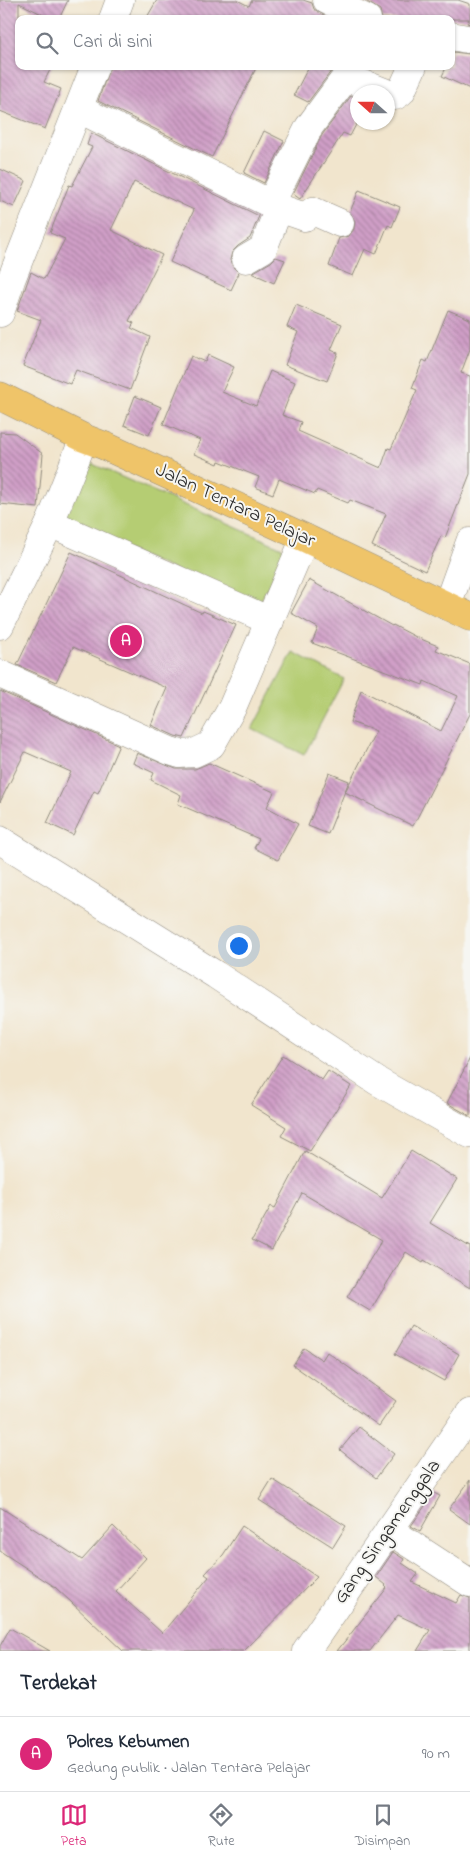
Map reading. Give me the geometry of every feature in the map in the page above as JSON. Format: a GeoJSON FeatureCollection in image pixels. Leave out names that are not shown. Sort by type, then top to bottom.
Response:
{"type":"FeatureCollection","features":[{"type":"Feature","properties":{"kind":"main road","name":"Jalan Tentara Pelajar"},"geometry":{"type":"LineString","coordinates":[[0,396],[84,438],[305,538],[459,612]]}},
{"type":"Feature","properties":{"kind":"street"},"geometry":{"type":"LineString","coordinates":[[114,15],[120,0]]}},
{"type":"Feature","properties":{"kind":"street"},"geometry":{"type":"LineString","coordinates":[[327,0],[359,15]]}},
{"type":"Feature","properties":{"kind":"street"},"geometry":{"type":"LineString","coordinates":[[0,313],[6,277],[94,70]]}},
{"type":"Feature","properties":{"kind":"street"},"geometry":{"type":"LineString","coordinates":[[395,96],[401,92],[411,70]]}},
{"type":"Feature","properties":{"kind":"street"},"geometry":{"type":"LineString","coordinates":[[246,259],[263,249],[275,205],[309,126],[346,77],[366,85]]}},
{"type":"Feature","properties":{"kind":"street"},"geometry":{"type":"LineString","coordinates":[[79,109],[275,205],[305,217],[313,212],[340,223]]}},
{"type":"Feature","properties":{"kind":"street"},"geometry":{"type":"LineString","coordinates":[[0,626],[50,523],[84,438]]}},
{"type":"Feature","properties":{"kind":"street"},"geometry":{"type":"LineString","coordinates":[[50,523],[270,621]]}},
{"type":"Feature","properties":{"kind":"street"},"geometry":{"type":"LineString","coordinates":[[0,674],[170,752],[180,754],[194,753],[211,745],[232,708],[305,538]]}},
{"type":"Feature","properties":{"kind":"street"},"geometry":{"type":"LineString","coordinates":[[459,612],[470,542]]}},
{"type":"Feature","properties":{"kind":"street"},"geometry":{"type":"LineString","coordinates":[[0,840],[216,975],[377,1081],[470,1134]]}},
{"type":"Feature","properties":{"kind":"street","name":"Gang Singamenggala"},"geometry":{"type":"LineString","coordinates":[[306,1651],[470,1413]]}},
{"type":"Feature","properties":{"kind":"street"},"geometry":{"type":"LineString","coordinates":[[389,1530],[470,1583]]}},
{"type":"Feature","properties":{"kind":"green space"},"geometry":{"type":"Polygon","coordinates":[[[90,463],[287,550],[258,606],[58,520],[90,463]]]}},
{"type":"Feature","properties":{"kind":"green space"},"geometry":{"type":"Polygon","coordinates":[[[293,652],[344,679],[304,755],[252,729],[293,652]]]}},
{"type":"Feature","properties":{"kind":"building"},"geometry":{"type":"Polygon","coordinates":[[[0,0],[68,0],[61,15],[44,15],[19,3],[19,15],[15,15],[15,70],[50,70],[44,82],[61,89],[45,129],[0,111],[0,0]]]}},
{"type":"Feature","properties":{"kind":"building"},"geometry":{"type":"Polygon","coordinates":[[[157,0],[237,0],[249,6],[252,0],[303,0],[312,3],[314,9],[324,15],[148,15],[157,0]]]}},
{"type":"Feature","properties":{"kind":"building"},"geometry":{"type":"Polygon","coordinates":[[[364,0],[458,0],[470,4],[470,24],[467,23],[469,19],[455,19],[455,15],[381,15],[380,10],[364,0]]]}},
{"type":"Feature","properties":{"kind":"building"},"geometry":{"type":"Polygon","coordinates":[[[455,52],[470,54],[470,89],[442,76],[445,70],[455,70],[455,52]]]}},
{"type":"Feature","properties":{"kind":"building"},"geometry":{"type":"Polygon","coordinates":[[[109,70],[255,70],[212,157],[98,101],[109,70]]]}},
{"type":"Feature","properties":{"kind":"building"},"geometry":{"type":"Polygon","coordinates":[[[307,70],[332,70],[308,102],[294,95],[307,70]]]}},
{"type":"Feature","properties":{"kind":"building"},"geometry":{"type":"Polygon","coordinates":[[[350,97],[350,130],[353,130],[350,136],[343,133],[300,199],[293,194],[322,135],[350,97]]]}},
{"type":"Feature","properties":{"kind":"building"},"geometry":{"type":"Polygon","coordinates":[[[264,131],[284,141],[264,183],[244,173],[264,131]]]}},
{"type":"Feature","properties":{"kind":"building"},"geometry":{"type":"Polygon","coordinates":[[[91,133],[259,216],[250,238],[232,252],[230,260],[232,266],[239,273],[231,290],[170,262],[194,210],[134,182],[111,230],[162,255],[129,321],[134,323],[131,328],[150,337],[130,390],[76,370],[70,384],[23,366],[41,320],[17,311],[31,272],[44,279],[65,239],[50,233],[69,185],[72,186],[92,147],[87,145],[91,133]]]}},
{"type":"Feature","properties":{"kind":"building"},"geometry":{"type":"Polygon","coordinates":[[[0,169],[26,181],[14,207],[0,201],[0,169]]]}},
{"type":"Feature","properties":{"kind":"building"},"geometry":{"type":"Polygon","coordinates":[[[359,190],[400,207],[392,227],[388,225],[376,254],[365,249],[353,276],[329,266],[339,238],[349,236],[354,229],[355,221],[350,212],[359,190]]]}},
{"type":"Feature","properties":{"kind":"building"},"geometry":{"type":"Polygon","coordinates":[[[276,257],[285,260],[274,283],[252,273],[271,262],[276,257]]]}},
{"type":"Feature","properties":{"kind":"building"},"geometry":{"type":"Polygon","coordinates":[[[296,305],[342,324],[331,350],[338,353],[327,381],[285,365],[298,332],[287,327],[296,305]]]}},
{"type":"Feature","properties":{"kind":"building"},"geometry":{"type":"Polygon","coordinates":[[[448,310],[470,319],[470,349],[461,373],[470,376],[470,474],[445,538],[441,536],[425,571],[372,546],[386,514],[350,500],[348,503],[317,490],[315,494],[279,479],[273,494],[255,487],[259,477],[219,461],[218,464],[194,454],[200,440],[163,424],[191,356],[205,362],[208,355],[234,367],[222,392],[256,406],[270,371],[295,382],[282,415],[301,422],[298,431],[381,468],[388,448],[391,449],[417,390],[412,388],[423,360],[427,362],[448,310]]]}},
{"type":"Feature","properties":{"kind":"building"},"geometry":{"type":"Polygon","coordinates":[[[135,396],[161,407],[149,435],[124,425],[135,396]]]}},
{"type":"Feature","properties":{"kind":"building"},"geometry":{"type":"Polygon","coordinates":[[[0,432],[15,433],[43,454],[38,508],[0,504],[0,432]]]}},
{"type":"Feature","properties":{"kind":"building"},"geometry":{"type":"Polygon","coordinates":[[[71,552],[202,613],[203,611],[236,625],[184,738],[151,725],[167,688],[73,647],[56,682],[17,665],[71,552]]]}},
{"type":"Feature","properties":{"kind":"building"},"geometry":{"type":"Polygon","coordinates":[[[309,580],[392,626],[438,646],[436,650],[470,664],[470,714],[413,826],[345,792],[376,731],[350,722],[361,690],[441,731],[458,696],[424,681],[423,685],[312,643],[318,628],[291,613],[309,580]]]}},
{"type":"Feature","properties":{"kind":"building"},"geometry":{"type":"Polygon","coordinates":[[[0,691],[119,745],[98,793],[94,791],[73,835],[47,823],[71,772],[25,752],[0,802],[0,691]]]}},
{"type":"Feature","properties":{"kind":"building"},"geometry":{"type":"Polygon","coordinates":[[[137,753],[176,769],[195,769],[209,763],[274,792],[267,807],[298,824],[278,860],[254,848],[259,839],[178,804],[181,795],[151,780],[154,773],[133,763],[137,753]]]}},
{"type":"Feature","properties":{"kind":"building"},"geometry":{"type":"Polygon","coordinates":[[[329,773],[349,781],[328,834],[308,826],[329,773]]]}},
{"type":"Feature","properties":{"kind":"building"},"geometry":{"type":"Polygon","coordinates":[[[283,1055],[322,1080],[328,1071],[351,1086],[310,1151],[281,1136],[286,1127],[251,1105],[283,1055]]]}},
{"type":"Feature","properties":{"kind":"building"},"geometry":{"type":"Polygon","coordinates":[[[470,1058],[470,1116],[447,1103],[470,1058]]]}},
{"type":"Feature","properties":{"kind":"building"},"geometry":{"type":"Polygon","coordinates":[[[305,1151],[382,1198],[411,1151],[457,1179],[430,1223],[470,1247],[470,1288],[424,1260],[423,1263],[406,1252],[370,1311],[347,1297],[382,1240],[302,1193],[272,1250],[252,1240],[271,1206],[275,1208],[305,1151]]]}},
{"type":"Feature","properties":{"kind":"building"},"geometry":{"type":"Polygon","coordinates":[[[411,1326],[459,1354],[444,1381],[395,1354],[411,1326]]]}},
{"type":"Feature","properties":{"kind":"building"},"geometry":{"type":"Polygon","coordinates":[[[304,1348],[322,1360],[327,1352],[396,1401],[379,1426],[293,1365],[304,1348]]]}},
{"type":"Feature","properties":{"kind":"building"},"geometry":{"type":"Polygon","coordinates":[[[359,1427],[394,1454],[376,1478],[340,1450],[359,1427]]]}},
{"type":"Feature","properties":{"kind":"building"},"geometry":{"type":"Polygon","coordinates":[[[272,1479],[346,1526],[333,1547],[259,1500],[272,1479]]]}},
{"type":"Feature","properties":{"kind":"building"},"geometry":{"type":"Polygon","coordinates":[[[470,1480],[470,1524],[449,1509],[470,1480]]]}},
{"type":"Feature","properties":{"kind":"building"},"geometry":{"type":"Polygon","coordinates":[[[434,1493],[440,1496],[420,1531],[411,1526],[434,1493]]]}},
{"type":"Feature","properties":{"kind":"building"},"geometry":{"type":"Polygon","coordinates":[[[0,1507],[82,1560],[113,1526],[146,1558],[116,1591],[162,1633],[209,1577],[205,1574],[223,1555],[242,1526],[317,1577],[244,1651],[123,1651],[55,1587],[0,1551],[0,1507]]]}},
{"type":"Feature","properties":{"kind":"building"},"geometry":{"type":"Polygon","coordinates":[[[393,1552],[404,1559],[402,1563],[418,1574],[412,1582],[456,1603],[461,1595],[470,1598],[470,1651],[417,1651],[430,1630],[398,1615],[370,1651],[337,1651],[387,1588],[376,1577],[393,1552]]]}},
{"type":"Feature","properties":{"kind":"building"},"geometry":{"type":"Polygon","coordinates":[[[10,1628],[50,1651],[0,1651],[0,1646],[10,1628]]]}},
{"type":"Feature","properties":{"kind":"place","name":"Polres Kebumen"},"geometry":{"type":"Point","coordinates":[126,641]}}]}
